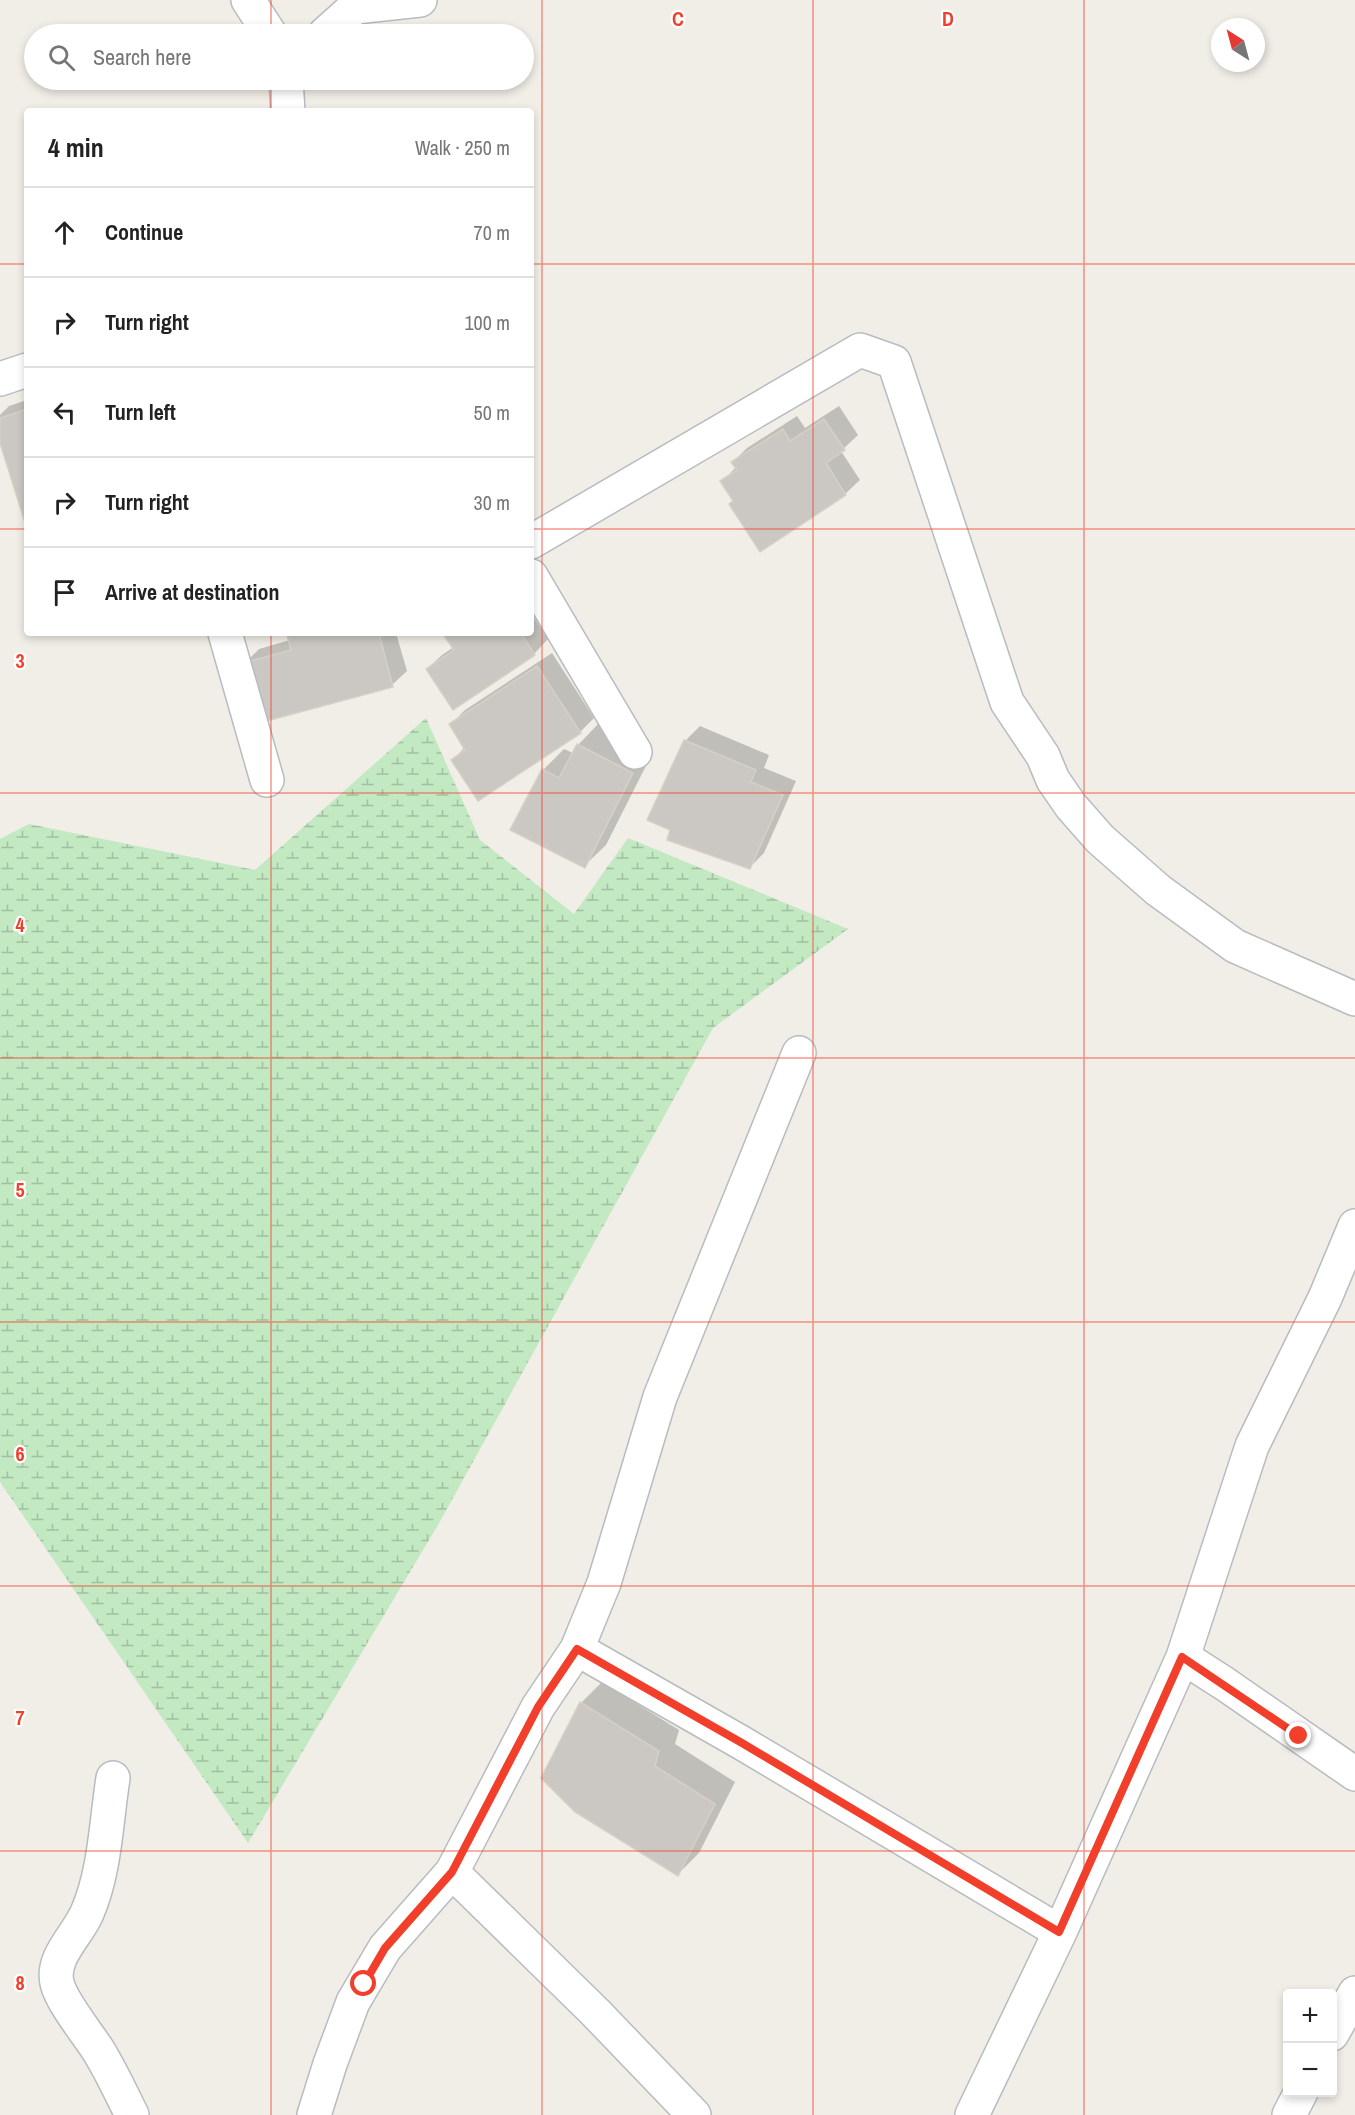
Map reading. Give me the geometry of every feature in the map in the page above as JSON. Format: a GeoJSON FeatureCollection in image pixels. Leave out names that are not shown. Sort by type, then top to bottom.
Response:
{"type":"FeatureCollection","features":[{"type":"Feature","properties":{"kind":"street"},"geometry":{"type":"LineString","coordinates":[[248,0],[264,24]]}},
{"type":"Feature","properties":{"kind":"street"},"geometry":{"type":"LineString","coordinates":[[336,24],[355,7],[420,0]]}},
{"type":"Feature","properties":{"kind":"street"},"geometry":{"type":"LineString","coordinates":[[287,90],[288,108]]}},
{"type":"Feature","properties":{"kind":"street"},"geometry":{"type":"LineString","coordinates":[[534,540],[860,350],[894,362],[1007,702],[1044,756],[1053,780],[1071,806],[1100,838],[1158,890],[1235,946],[1355,999]]}},
{"type":"Feature","properties":{"kind":"street"},"geometry":{"type":"LineString","coordinates":[[0,379],[24,371]]}},
{"type":"Feature","properties":{"kind":"street"},"geometry":{"type":"LineString","coordinates":[[534,581],[635,752]]}},
{"type":"Feature","properties":{"kind":"street"},"geometry":{"type":"LineString","coordinates":[[226,636],[267,780]]}},
{"type":"Feature","properties":{"kind":"street"},"geometry":{"type":"LineString","coordinates":[[314,2115],[353,2002],[385,1948],[452,1872],[538,1707],[577,1649],[604,1583],[660,1396],[800,1053]]}},
{"type":"Feature","properties":{"kind":"street"},"geometry":{"type":"LineString","coordinates":[[972,2115],[1059,1932],[1182,1657],[1252,1446],[1325,1298],[1355,1226]]}},
{"type":"Feature","properties":{"kind":"street"},"geometry":{"type":"LineString","coordinates":[[577,1649],[742,1743],[1059,1932]]}},
{"type":"Feature","properties":{"kind":"street"},"geometry":{"type":"LineString","coordinates":[[1182,1657],[1355,1774]]}},
{"type":"Feature","properties":{"kind":"street"},"geometry":{"type":"LineString","coordinates":[[113,1778],[99,1883],[86,1916],[62,1954],[55,1971],[57,1985],[63,1999],[99,2052],[132,2115]]}},
{"type":"Feature","properties":{"kind":"street"},"geometry":{"type":"LineString","coordinates":[[452,1872],[595,2012],[694,2115]]}},
{"type":"Feature","properties":{"kind":"street"},"geometry":{"type":"LineString","coordinates":[[1337,2025],[1355,1993]]}},
{"type":"Feature","properties":{"kind":"street"},"geometry":{"type":"LineString","coordinates":[[1288,2115],[1298,2097]]}},
{"type":"Feature","properties":{"kind":"green space"},"geometry":{"type":"Polygon","coordinates":[[[426,718],[480,840],[574,914],[628,838],[848,929],[713,1028],[438,1525],[248,1843],[0,1482],[0,839],[29,824],[255,870],[426,718]]]}},
{"type":"Feature","properties":{"kind":"building"},"geometry":{"type":"Polygon","coordinates":[[[24,410],[24,519],[0,443],[0,418],[24,410]]]}},
{"type":"Feature","properties":{"kind":"building"},"geometry":{"type":"Polygon","coordinates":[[[824,419],[845,450],[826,463],[846,495],[760,552],[729,504],[733,501],[720,481],[737,470],[731,462],[783,429],[790,441],[824,419]]]}},
{"type":"Feature","properties":{"kind":"building"},"geometry":{"type":"Polygon","coordinates":[[[287,636],[380,636],[393,687],[259,723],[243,663],[291,650],[287,636]]]}},
{"type":"Feature","properties":{"kind":"building"},"geometry":{"type":"Polygon","coordinates":[[[444,636],[523,636],[535,655],[453,710],[426,669],[454,650],[444,636]]]}},
{"type":"Feature","properties":{"kind":"building"},"geometry":{"type":"Polygon","coordinates":[[[537,666],[581,733],[478,801],[451,760],[465,750],[449,724],[537,666]]]}},
{"type":"Feature","properties":{"kind":"building"},"geometry":{"type":"Polygon","coordinates":[[[684,740],[756,770],[751,782],[783,795],[750,869],[667,840],[670,830],[647,820],[684,740]]]}},
{"type":"Feature","properties":{"kind":"building"},"geometry":{"type":"Polygon","coordinates":[[[577,744],[633,773],[585,868],[510,830],[542,769],[559,778],[577,744]]]}},
{"type":"Feature","properties":{"kind":"building"},"geometry":{"type":"Polygon","coordinates":[[[580,1702],[659,1751],[655,1766],[715,1804],[678,1876],[575,1812],[541,1778],[580,1702]]]}},
{"type":"Feature","properties":{"kind":"route"},"geometry":{"type":"LineString","coordinates":[[364,1984],[385,1948],[452,1872],[538,1707],[577,1649],[742,1743],[1059,1932],[1182,1657],[1299,1736]]}}]}
